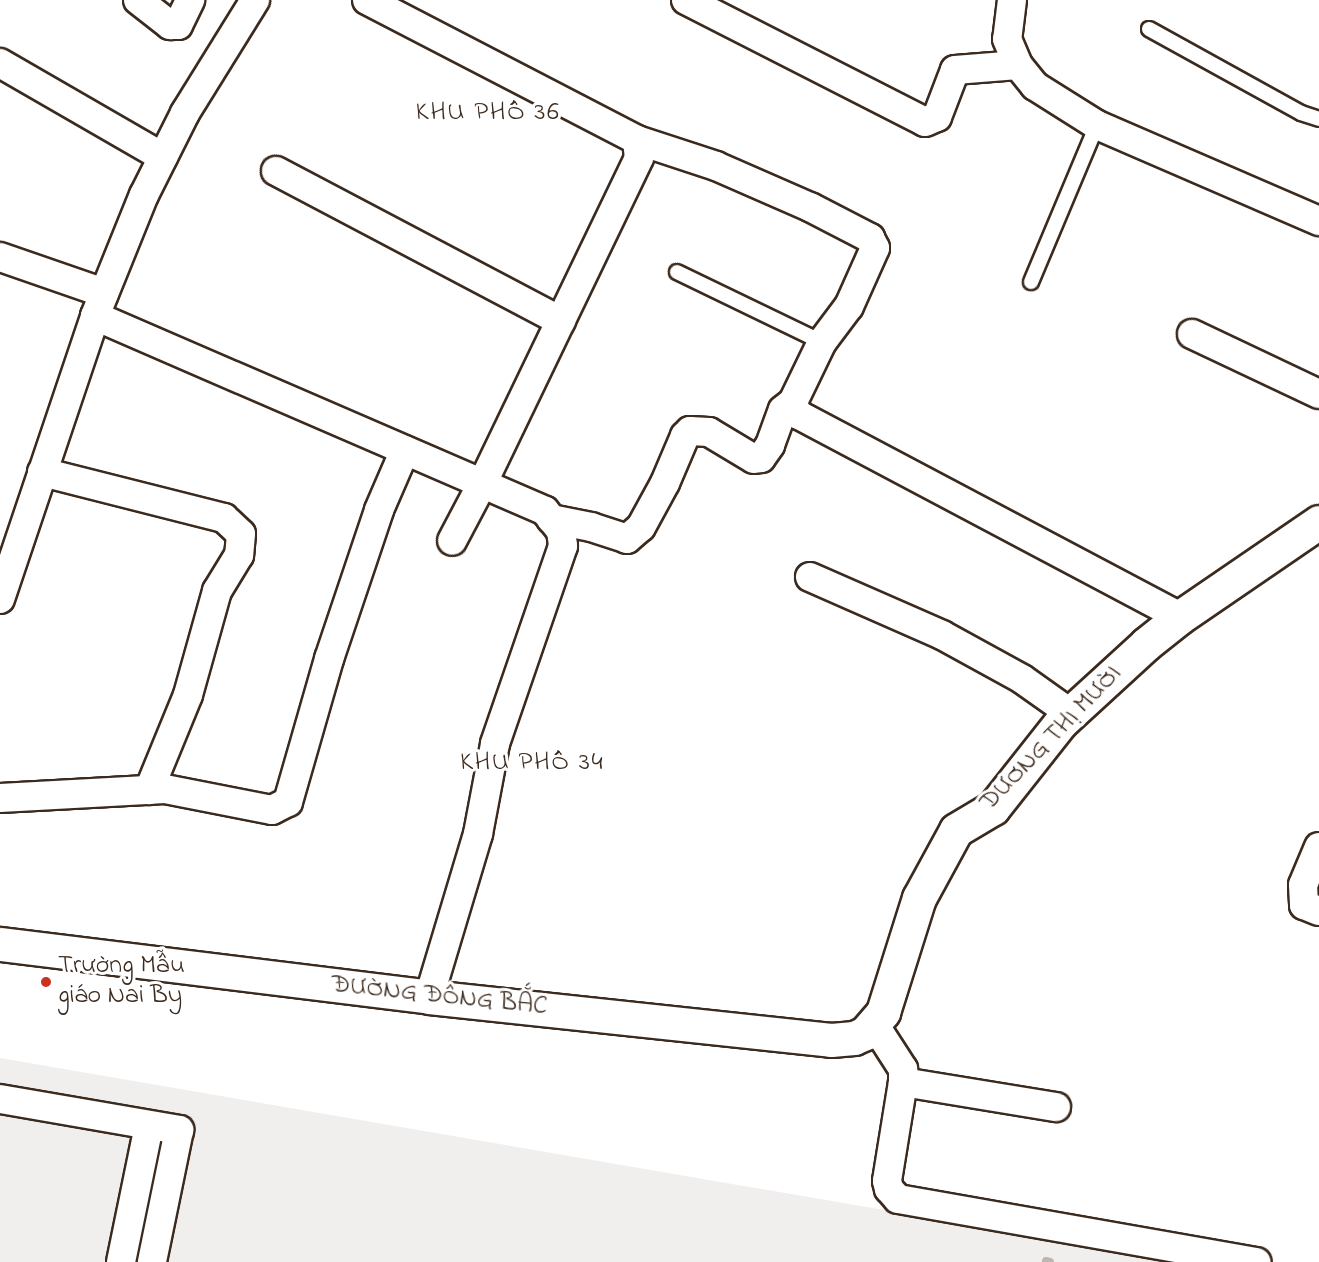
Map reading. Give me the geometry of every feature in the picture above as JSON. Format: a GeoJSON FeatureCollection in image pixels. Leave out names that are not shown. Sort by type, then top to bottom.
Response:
{"type":"FeatureCollection","features":[{"type":"Feature","properties":{"kind":"street"},"geometry":{"type":"LineString","coordinates":[[138,0],[170,25],[178,25],[190,0]]}},
{"type":"Feature","properties":{"kind":"street"},"geometry":{"type":"LineString","coordinates":[[0,599],[99,305],[144,195],[185,113],[255,0]]}},
{"type":"Feature","properties":{"kind":"street"},"geometry":{"type":"LineString","coordinates":[[368,0],[637,140],[716,166],[810,207],[870,238],[874,248],[849,306],[822,342],[793,402],[783,410],[770,445],[761,458],[754,459],[709,432],[690,431],[685,436],[665,483],[641,527],[627,539],[591,527],[551,519]]}},
{"type":"Feature","properties":{"kind":"street"},"geometry":{"type":"LineString","coordinates":[[686,0],[925,122],[937,117],[955,70],[1018,65]]}},
{"type":"Feature","properties":{"kind":"street"},"geometry":{"type":"LineString","coordinates":[[1012,0],[1007,39],[1018,65],[1035,86],[1096,125],[1319,220]]}},
{"type":"Feature","properties":{"kind":"street"},"geometry":{"type":"LineString","coordinates":[[0,63],[163,158]]}},
{"type":"Feature","properties":{"kind":"street"},"geometry":{"type":"LineString","coordinates":[[452,541],[482,484],[639,158],[637,140]]}},
{"type":"Feature","properties":{"kind":"street"},"geometry":{"type":"LineString","coordinates":[[276,171],[561,321]]}},
{"type":"Feature","properties":{"kind":"street"},"geometry":{"type":"LineString","coordinates":[[0,257],[405,450],[545,511],[561,531],[563,546],[495,744],[478,834],[429,997]]}},
{"type":"Feature","properties":{"kind":"street"},"geometry":{"type":"LineString","coordinates":[[1192,334],[1319,393]]}},
{"type":"Feature","properties":{"kind":"street"},"geometry":{"type":"LineString","coordinates":[[793,402],[797,414],[1180,617]]}},
{"type":"Feature","properties":{"kind":"street"},"geometry":{"type":"LineString","coordinates":[[0,798],[165,789],[272,810],[288,802],[329,659],[372,531],[405,450]]}},
{"type":"Feature","properties":{"kind":"street"},"geometry":{"type":"LineString","coordinates":[[42,472],[224,518],[241,534],[238,555],[217,591],[188,695],[149,790]]}},
{"type":"Feature","properties":{"kind":"street","name":"DƯƠNG THỊ MƯỜI"},"geometry":{"type":"LineString","coordinates":[[874,1024],[888,1000],[920,898],[956,830],[993,808],[1070,713],[1146,644],[1180,617],[1319,522]]}},
{"type":"Feature","properties":{"kind":"street"},"geometry":{"type":"LineString","coordinates":[[810,577],[942,635],[1022,679],[1070,713]]}},
{"type":"Feature","properties":{"kind":"street"},"geometry":{"type":"LineString","coordinates":[[1319,847],[1302,885],[1304,905],[1319,911]]}},
{"type":"Feature","properties":{"kind":"street","name":"ĐƯỜNG ĐÔNG BẮC"},"geometry":{"type":"LineString","coordinates":[[0,944],[429,997],[837,1040],[854,1038],[865,1033],[874,1024]]}},
{"type":"Feature","properties":{"kind":"street"},"geometry":{"type":"LineString","coordinates":[[874,1024],[903,1069],[903,1082],[887,1181],[889,1189],[898,1198],[1257,1262]]}},
{"type":"Feature","properties":{"kind":"street"},"geometry":{"type":"LineString","coordinates":[[903,1082],[1056,1107]]}},
{"type":"Feature","properties":{"kind":"street"},"geometry":{"type":"LineString","coordinates":[[0,1099],[178,1130],[152,1262]]}},
{"type":"Feature","properties":{"kind":"street"},"geometry":{"type":"LineString","coordinates":[[121,1262],[149,1126]]}},
{"type":"Feature","properties":{"kind":"lane"},"geometry":{"type":"LineString","coordinates":[[1149,29],[1301,113],[1319,118]]}},
{"type":"Feature","properties":{"kind":"lane"},"geometry":{"type":"LineString","coordinates":[[1031,282],[1096,125]]}},
{"type":"Feature","properties":{"kind":"lane"},"geometry":{"type":"LineString","coordinates":[[677,272],[822,342]]}},
{"type":"Feature","properties":{"kind":"shaded area"},"geometry":{"type":"Polygon","coordinates":[[[0,1058],[1186,1262],[0,1262],[0,1058]]]}},
{"type":"Feature","properties":{"kind":"waterway"},"geometry":{"type":"LineString","coordinates":[[1046,1261],[1050,1262]]}},
{"type":"Feature","properties":{"kind":"place","name":"Trường Mẫu giáo Nai By"},"geometry":{"type":"Point","coordinates":[46,982]}},
{"type":"Feature","properties":{"kind":"district","name":"KHU PHỐ 36"},"geometry":{"type":"Point","coordinates":[488,113]}},
{"type":"Feature","properties":{"kind":"district","name":"KHU PHỐ 34"},"geometry":{"type":"Point","coordinates":[532,763]}}]}
